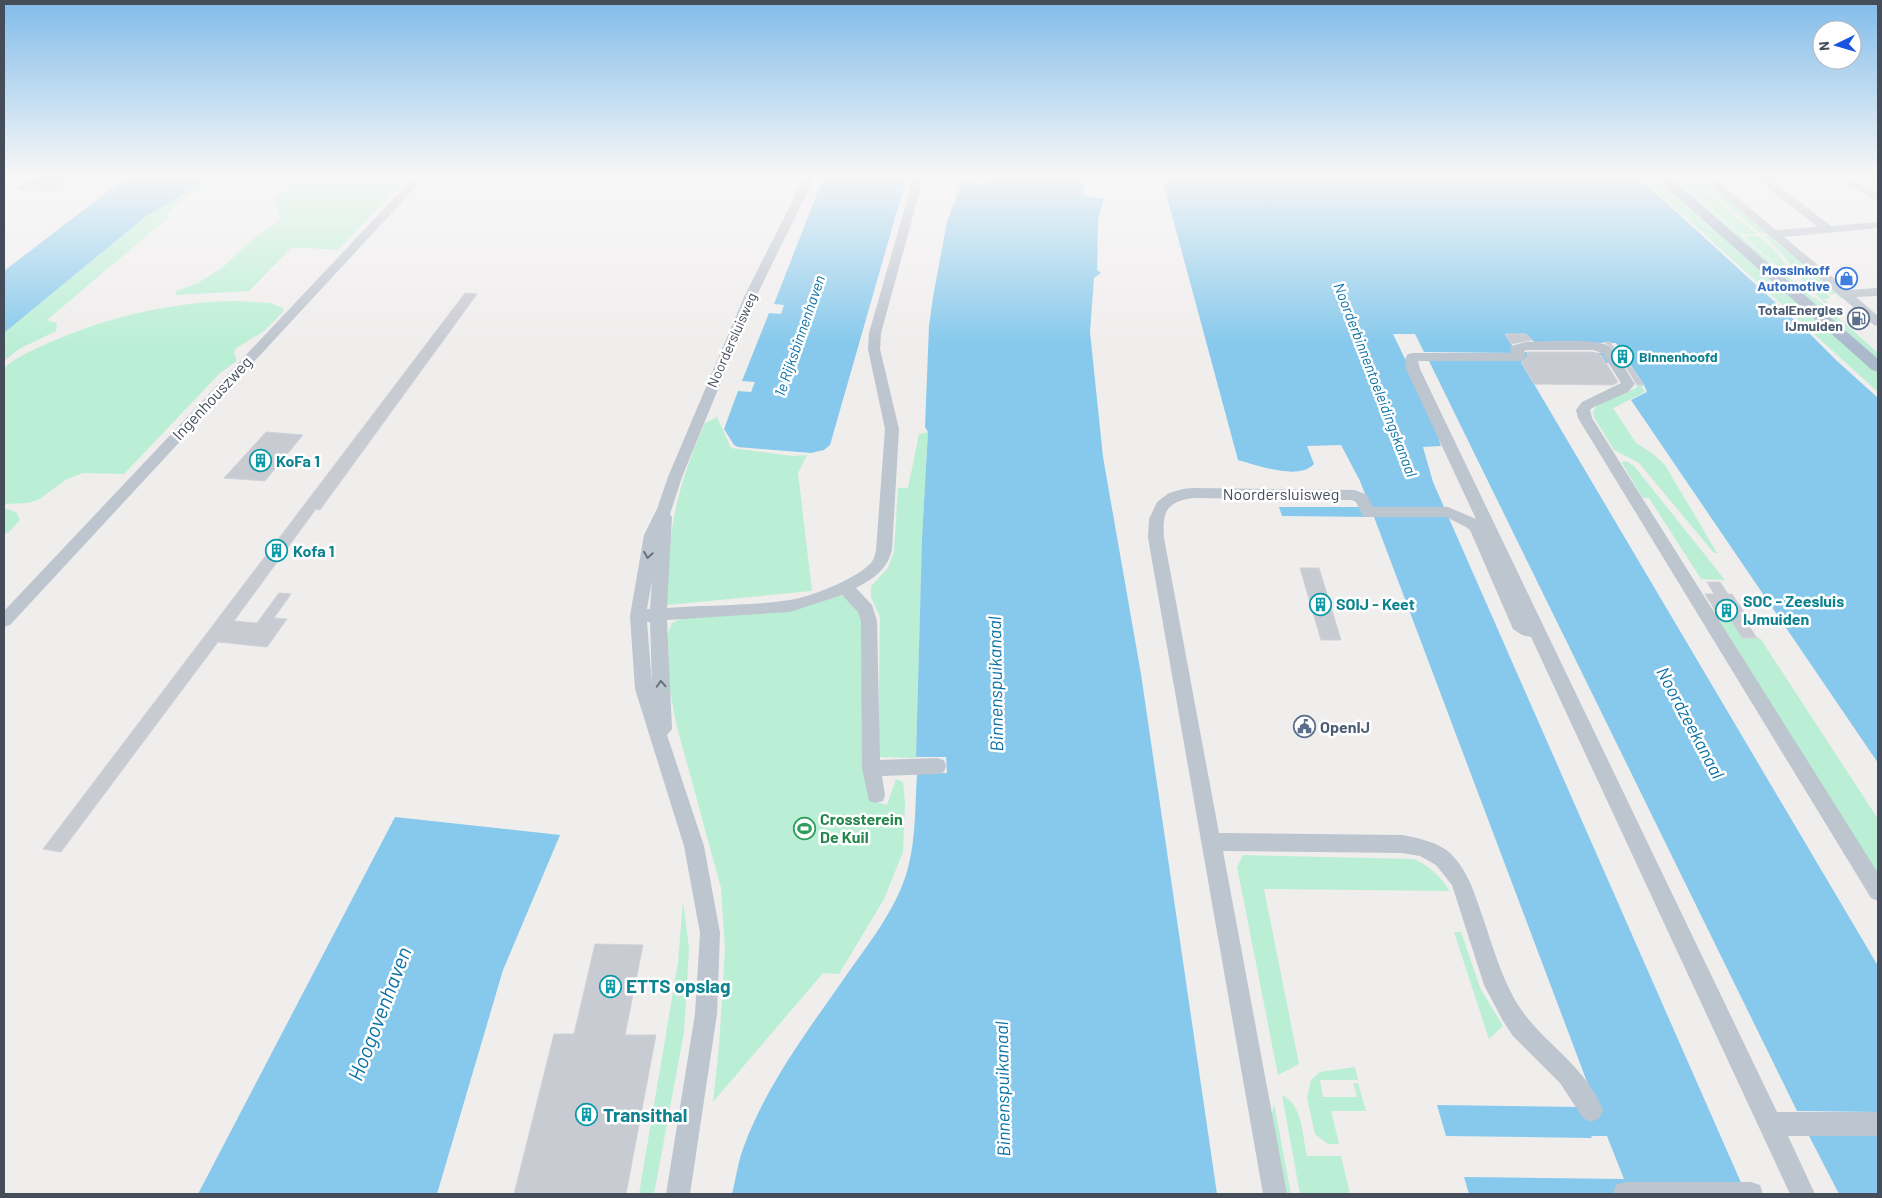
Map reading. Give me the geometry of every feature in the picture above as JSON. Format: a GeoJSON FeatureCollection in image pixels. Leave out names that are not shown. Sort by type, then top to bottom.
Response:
{"type":"FeatureCollection","features":[{"type":"Feature","properties":{"kind":"main road"},"geometry":{"type":"LineString","coordinates":[[1724,232],[1878,367]]}},
{"type":"Feature","properties":{"kind":"street","name":"Ingenhouszweg"},"geometry":{"type":"LineString","coordinates":[[4,621],[369,232]]}},
{"type":"Feature","properties":{"kind":"street","name":"Noordersluisweg"},"geometry":{"type":"LineString","coordinates":[[678,1194],[706,1014],[710,934],[694,846],[644,689],[638,616],[652,535],[665,509],[678,469],[750,297],[782,232]]}},
{"type":"Feature","properties":{"kind":"street"},"geometry":{"type":"LineString","coordinates":[[638,616],[790,606],[807,602],[844,586],[872,571],[880,562],[884,550],[892,429],[874,349],[874,333],[904,232]]}},
{"type":"Feature","properties":{"kind":"street"},"geometry":{"type":"LineString","coordinates":[[1772,232],[1878,322]]}},
{"type":"Feature","properties":{"kind":"street"},"geometry":{"type":"LineString","coordinates":[[1774,234],[1803,232]]}},
{"type":"Feature","properties":{"kind":"street"},"geometry":{"type":"LineString","coordinates":[[1845,294],[1878,292]]}},
{"type":"Feature","properties":{"kind":"street"},"geometry":{"type":"LineString","coordinates":[[1803,1194],[1413,369],[1411,359],[1413,357],[1520,356],[1516,349],[1526,346],[1593,346],[1602,347],[1607,351],[1628,384],[1624,389],[1587,405],[1583,410],[1585,418],[1878,891]]}},
{"type":"Feature","properties":{"kind":"street","name":"Noordersluisweg"},"geometry":{"type":"LineString","coordinates":[[1211,842],[1156,538],[1155,515],[1167,501],[1179,495],[1193,493],[1355,495],[1362,499],[1368,512],[1448,512],[1472,523],[1476,527],[1519,624],[1528,630],[1538,632]]}},
{"type":"Feature","properties":{"kind":"street","name":"Noordersluisweg"},"geometry":{"type":"LineString","coordinates":[[664,750],[658,615],[665,509]]}},
{"type":"Feature","properties":{"kind":"street"},"geometry":{"type":"LineString","coordinates":[[844,586],[866,609],[869,621],[871,768],[876,794]]}},
{"type":"Feature","properties":{"kind":"street"},"geometry":{"type":"LineString","coordinates":[[871,768],[937,766]]}},
{"type":"Feature","properties":{"kind":"street"},"geometry":{"type":"LineString","coordinates":[[1275,1194],[1211,842],[1402,844],[1423,848],[1443,860],[1460,880],[1495,985],[1503,1000],[1520,1026],[1558,1063],[1582,1090],[1590,1110]]}},
{"type":"Feature","properties":{"kind":"street"},"geometry":{"type":"LineString","coordinates":[[1775,1134],[1796,1124],[1878,1124]]}},
{"type":"Feature","properties":{"kind":"street"},"geometry":{"type":"LineString","coordinates":[[1624,1194],[1750,1194]]}},
{"type":"Feature","properties":{"kind":"green space"},"geometry":{"type":"Polygon","coordinates":[[[127,232],[151,232],[47,320],[57,323],[56,331],[19,349],[4,361],[4,333],[127,232]]]}},
{"type":"Feature","properties":{"kind":"green space"},"geometry":{"type":"Polygon","coordinates":[[[263,232],[355,232],[338,250],[292,247],[249,291],[176,295],[176,291],[198,283],[223,267],[263,232]]]}},
{"type":"Feature","properties":{"kind":"green space"},"geometry":{"type":"Polygon","coordinates":[[[1702,232],[1719,232],[1878,372],[1878,392],[1702,232]]]}},
{"type":"Feature","properties":{"kind":"green space"},"geometry":{"type":"Polygon","coordinates":[[[1728,232],[1736,232],[1855,334],[1813,297],[1815,297],[1878,353],[1878,363],[1728,232]]]}},
{"type":"Feature","properties":{"kind":"green space"},"geometry":{"type":"Polygon","coordinates":[[[1738,232],[1754,232],[1758,235],[1740,234],[1738,232]]]}},
{"type":"Feature","properties":{"kind":"green space"},"geometry":{"type":"Polygon","coordinates":[[[1770,235],[1844,298],[1840,298],[1836,294],[1827,294],[1830,298],[1824,299],[1829,304],[1826,304],[1804,283],[1782,254],[1764,236],[1770,235]]]}},
{"type":"Feature","properties":{"kind":"green space"},"geometry":{"type":"Polygon","coordinates":[[[1759,236],[1776,251],[1789,270],[1782,270],[1745,238],[1759,236]]]}},
{"type":"Feature","properties":{"kind":"green space"},"geometry":{"type":"Polygon","coordinates":[[[236,301],[270,303],[283,308],[284,311],[264,331],[236,348],[234,352],[237,361],[220,373],[124,474],[83,473],[67,479],[38,500],[27,503],[6,504],[4,507],[4,368],[23,355],[44,345],[101,323],[167,307],[236,301]]]}},
{"type":"Feature","properties":{"kind":"green space"},"geometry":{"type":"Polygon","coordinates":[[[1638,385],[1641,385],[1645,392],[1613,408],[1636,443],[1652,453],[1665,465],[1717,553],[1714,553],[1639,463],[1614,450],[1594,417],[1593,411],[1598,405],[1636,388],[1638,385]]]}},
{"type":"Feature","properties":{"kind":"green space"},"geometry":{"type":"Polygon","coordinates":[[[717,417],[731,448],[793,456],[807,455],[798,473],[812,591],[667,605],[671,533],[680,490],[705,423],[717,417]]]}},
{"type":"Feature","properties":{"kind":"green space"},"geometry":{"type":"Polygon","coordinates":[[[928,432],[922,538],[916,758],[878,757],[880,617],[871,597],[871,586],[888,568],[894,552],[898,488],[908,488],[919,434],[928,432]]]}},
{"type":"Feature","properties":{"kind":"green space"},"geometry":{"type":"Polygon","coordinates":[[[1623,461],[1634,466],[1725,580],[1701,579],[1649,498],[1643,498],[1622,463],[1623,461]]]}},
{"type":"Feature","properties":{"kind":"green space"},"geometry":{"type":"Polygon","coordinates":[[[4,508],[16,512],[20,520],[8,533],[4,533],[4,508]]]}},
{"type":"Feature","properties":{"kind":"green space","name":"Crossterein De Kuil"},"geometry":{"type":"Polygon","coordinates":[[[844,595],[862,610],[871,801],[887,805],[896,779],[903,782],[905,803],[903,852],[884,899],[839,974],[823,973],[713,1102],[719,1047],[725,949],[721,888],[676,723],[669,684],[668,633],[672,623],[683,618],[844,595]]]}},
{"type":"Feature","properties":{"kind":"green space"},"geometry":{"type":"Polygon","coordinates":[[[1712,608],[1716,608],[1719,612],[1727,612],[1742,637],[1760,638],[1878,819],[1878,878],[1712,608]]]}},
{"type":"Feature","properties":{"kind":"green space"},"geometry":{"type":"Polygon","coordinates":[[[1243,855],[1414,859],[1435,872],[1450,891],[1264,889],[1299,1064],[1278,1075],[1237,867],[1243,855]]]}},
{"type":"Feature","properties":{"kind":"green space"},"geometry":{"type":"Polygon","coordinates":[[[683,901],[689,948],[684,1032],[654,1194],[639,1194],[678,962],[683,901]]]}},
{"type":"Feature","properties":{"kind":"green space"},"geometry":{"type":"Polygon","coordinates":[[[1454,932],[1461,932],[1481,990],[1503,1026],[1489,1039],[1454,932]]]}},
{"type":"Feature","properties":{"kind":"green space"},"geometry":{"type":"Polygon","coordinates":[[[1355,1067],[1358,1080],[1320,1080],[1323,1097],[1357,1097],[1353,1083],[1358,1083],[1366,1111],[1331,1111],[1339,1144],[1328,1144],[1315,1134],[1307,1098],[1311,1080],[1320,1072],[1355,1067]]]}},
{"type":"Feature","properties":{"kind":"green space"},"geometry":{"type":"Polygon","coordinates":[[[1282,1095],[1289,1100],[1298,1113],[1307,1156],[1341,1156],[1350,1194],[1300,1194],[1282,1095]]]}},
{"type":"Feature","properties":{"kind":"green space"},"geometry":{"type":"Polygon","coordinates":[[[1274,1104],[1291,1194],[1279,1194],[1268,1133],[1274,1104]]]}},
{"type":"Feature","properties":{"kind":"water"},"geometry":{"type":"Polygon","coordinates":[[[55,232],[127,232],[4,333],[4,271],[55,232]]]}},
{"type":"Feature","properties":{"kind":"water","name":"1e Rijksbinnenhaven"},"geometry":{"type":"Polygon","coordinates":[[[802,232],[891,232],[830,445],[824,450],[811,453],[738,447],[734,445],[724,429],[738,391],[751,392],[755,382],[742,381],[769,313],[781,314],[784,305],[774,304],[802,232]]]}},
{"type":"Feature","properties":{"kind":"water","name":"Binnenspuikanaal"},"geometry":{"type":"Polygon","coordinates":[[[945,232],[1098,232],[1097,270],[1101,273],[1094,278],[1090,332],[1103,457],[1141,674],[1217,1194],[732,1194],[744,1146],[763,1103],[800,1041],[888,914],[903,884],[911,857],[917,774],[947,773],[946,757],[916,757],[922,538],[928,432],[925,427],[929,326],[945,232]]]}},
{"type":"Feature","properties":{"kind":"water"},"geometry":{"type":"Polygon","coordinates":[[[1176,232],[1698,232],[1878,398],[1878,763],[1631,400],[1647,392],[1616,343],[1534,342],[1526,334],[1505,334],[1516,352],[1618,353],[1624,363],[1521,362],[1878,966],[1878,1112],[1797,1111],[1428,359],[1520,360],[1516,353],[1424,352],[1415,334],[1393,334],[1444,440],[1439,440],[1441,446],[1423,447],[1433,482],[1746,1194],[1469,1194],[1464,1177],[1624,1179],[1607,1136],[1591,1136],[1592,1138],[1446,1136],[1437,1105],[1580,1107],[1598,1111],[1374,517],[1282,516],[1279,507],[1370,507],[1360,481],[1341,445],[1307,446],[1314,464],[1307,469],[1298,471],[1288,472],[1266,468],[1238,460],[1176,232]]]}},
{"type":"Feature","properties":{"kind":"water","name":"Hoogovenhaven"},"geometry":{"type":"Polygon","coordinates":[[[395,817],[560,835],[503,970],[437,1194],[198,1194],[395,817]]]}},
{"type":"Feature","properties":{"kind":"water"},"geometry":{"type":"Polygon","coordinates":[[[1808,1134],[1878,1136],[1878,1194],[1839,1194],[1808,1134]]]}},
{"type":"Feature","properties":{"kind":"building","name":"Kofa 1"},"geometry":{"type":"Polygon","coordinates":[[[465,293],[477,294],[320,510],[316,509],[234,621],[257,623],[279,593],[291,594],[274,618],[287,619],[267,647],[218,642],[61,852],[43,849],[465,293]]]}},
{"type":"Feature","properties":{"kind":"building"},"geometry":{"type":"Polygon","coordinates":[[[1505,334],[1526,334],[1532,340],[1511,344],[1505,334]]]}},
{"type":"Feature","properties":{"kind":"building"},"geometry":{"type":"Polygon","coordinates":[[[1604,342],[1610,342],[1616,351],[1604,342]]]}},
{"type":"Feature","properties":{"kind":"building"},"geometry":{"type":"Polygon","coordinates":[[[1616,351],[1620,351],[1644,385],[1637,385],[1616,351]]]}},
{"type":"Feature","properties":{"kind":"building"},"geometry":{"type":"Polygon","coordinates":[[[1527,352],[1593,352],[1601,355],[1618,382],[1613,385],[1534,384],[1521,362],[1528,356],[1527,352]]]}},
{"type":"Feature","properties":{"kind":"building","name":"KoFa 1"},"geometry":{"type":"Polygon","coordinates":[[[266,432],[303,435],[265,481],[224,478],[266,432]]]}},
{"type":"Feature","properties":{"kind":"building","name":"SOIJ - Keet"},"geometry":{"type":"Polygon","coordinates":[[[1300,568],[1319,568],[1341,640],[1321,640],[1300,568]]]}},
{"type":"Feature","properties":{"kind":"building","name":"SOC - Zeesluis IJmuiden"},"geometry":{"type":"Polygon","coordinates":[[[1707,582],[1720,582],[1728,594],[1732,594],[1744,612],[1740,612],[1757,638],[1742,638],[1726,612],[1716,612],[1705,594],[1714,594],[1707,582]]]}},
{"type":"Feature","properties":{"kind":"building","name":"Transithal"},"geometry":{"type":"Polygon","coordinates":[[[595,944],[643,945],[625,1035],[656,1035],[626,1194],[514,1194],[554,1034],[574,1034],[595,944]]]}},
{"type":"Feature","properties":{"kind":"place","name":"Mossinkoff Automotive"},"geometry":{"type":"Point","coordinates":[1846,278]}},
{"type":"Feature","properties":{"kind":"place","name":"TotalEnergies IJmuiden"},"geometry":{"type":"Point","coordinates":[1859,318]}},
{"type":"Feature","properties":{"kind":"place","name":"Binnenhoofd"},"geometry":{"type":"Point","coordinates":[1623,357]}},
{"type":"Feature","properties":{"kind":"place","name":"KoFa 1"},"geometry":{"type":"Point","coordinates":[260,461]}},
{"type":"Feature","properties":{"kind":"place","name":"Kofa 1"},"geometry":{"type":"Point","coordinates":[277,551]}},
{"type":"Feature","properties":{"kind":"place","name":"SOIJ - Keet"},"geometry":{"type":"Point","coordinates":[1320,604]}},
{"type":"Feature","properties":{"kind":"place","name":"SOC - Zeesluis IJmuiden"},"geometry":{"type":"Point","coordinates":[1727,610]}},
{"type":"Feature","properties":{"kind":"place","name":"OpenIJ"},"geometry":{"type":"Point","coordinates":[1304,727]}},
{"type":"Feature","properties":{"kind":"place","name":"Crossterein De Kuil"},"geometry":{"type":"Point","coordinates":[804,828]}},
{"type":"Feature","properties":{"kind":"place","name":"ETTS opslag"},"geometry":{"type":"Point","coordinates":[610,986]}},
{"type":"Feature","properties":{"kind":"place","name":"Transithal"},"geometry":{"type":"Point","coordinates":[587,1115]}},
{"type":"Feature","properties":{"kind":"water label","name":"Noorderbinnentoeleidingskanaal"},"geometry":{"type":"Point","coordinates":[1375,380]}},
{"type":"Feature","properties":{"kind":"water label","name":"Noordzeekanaal"},"geometry":{"type":"Point","coordinates":[1690,723]}}]}
